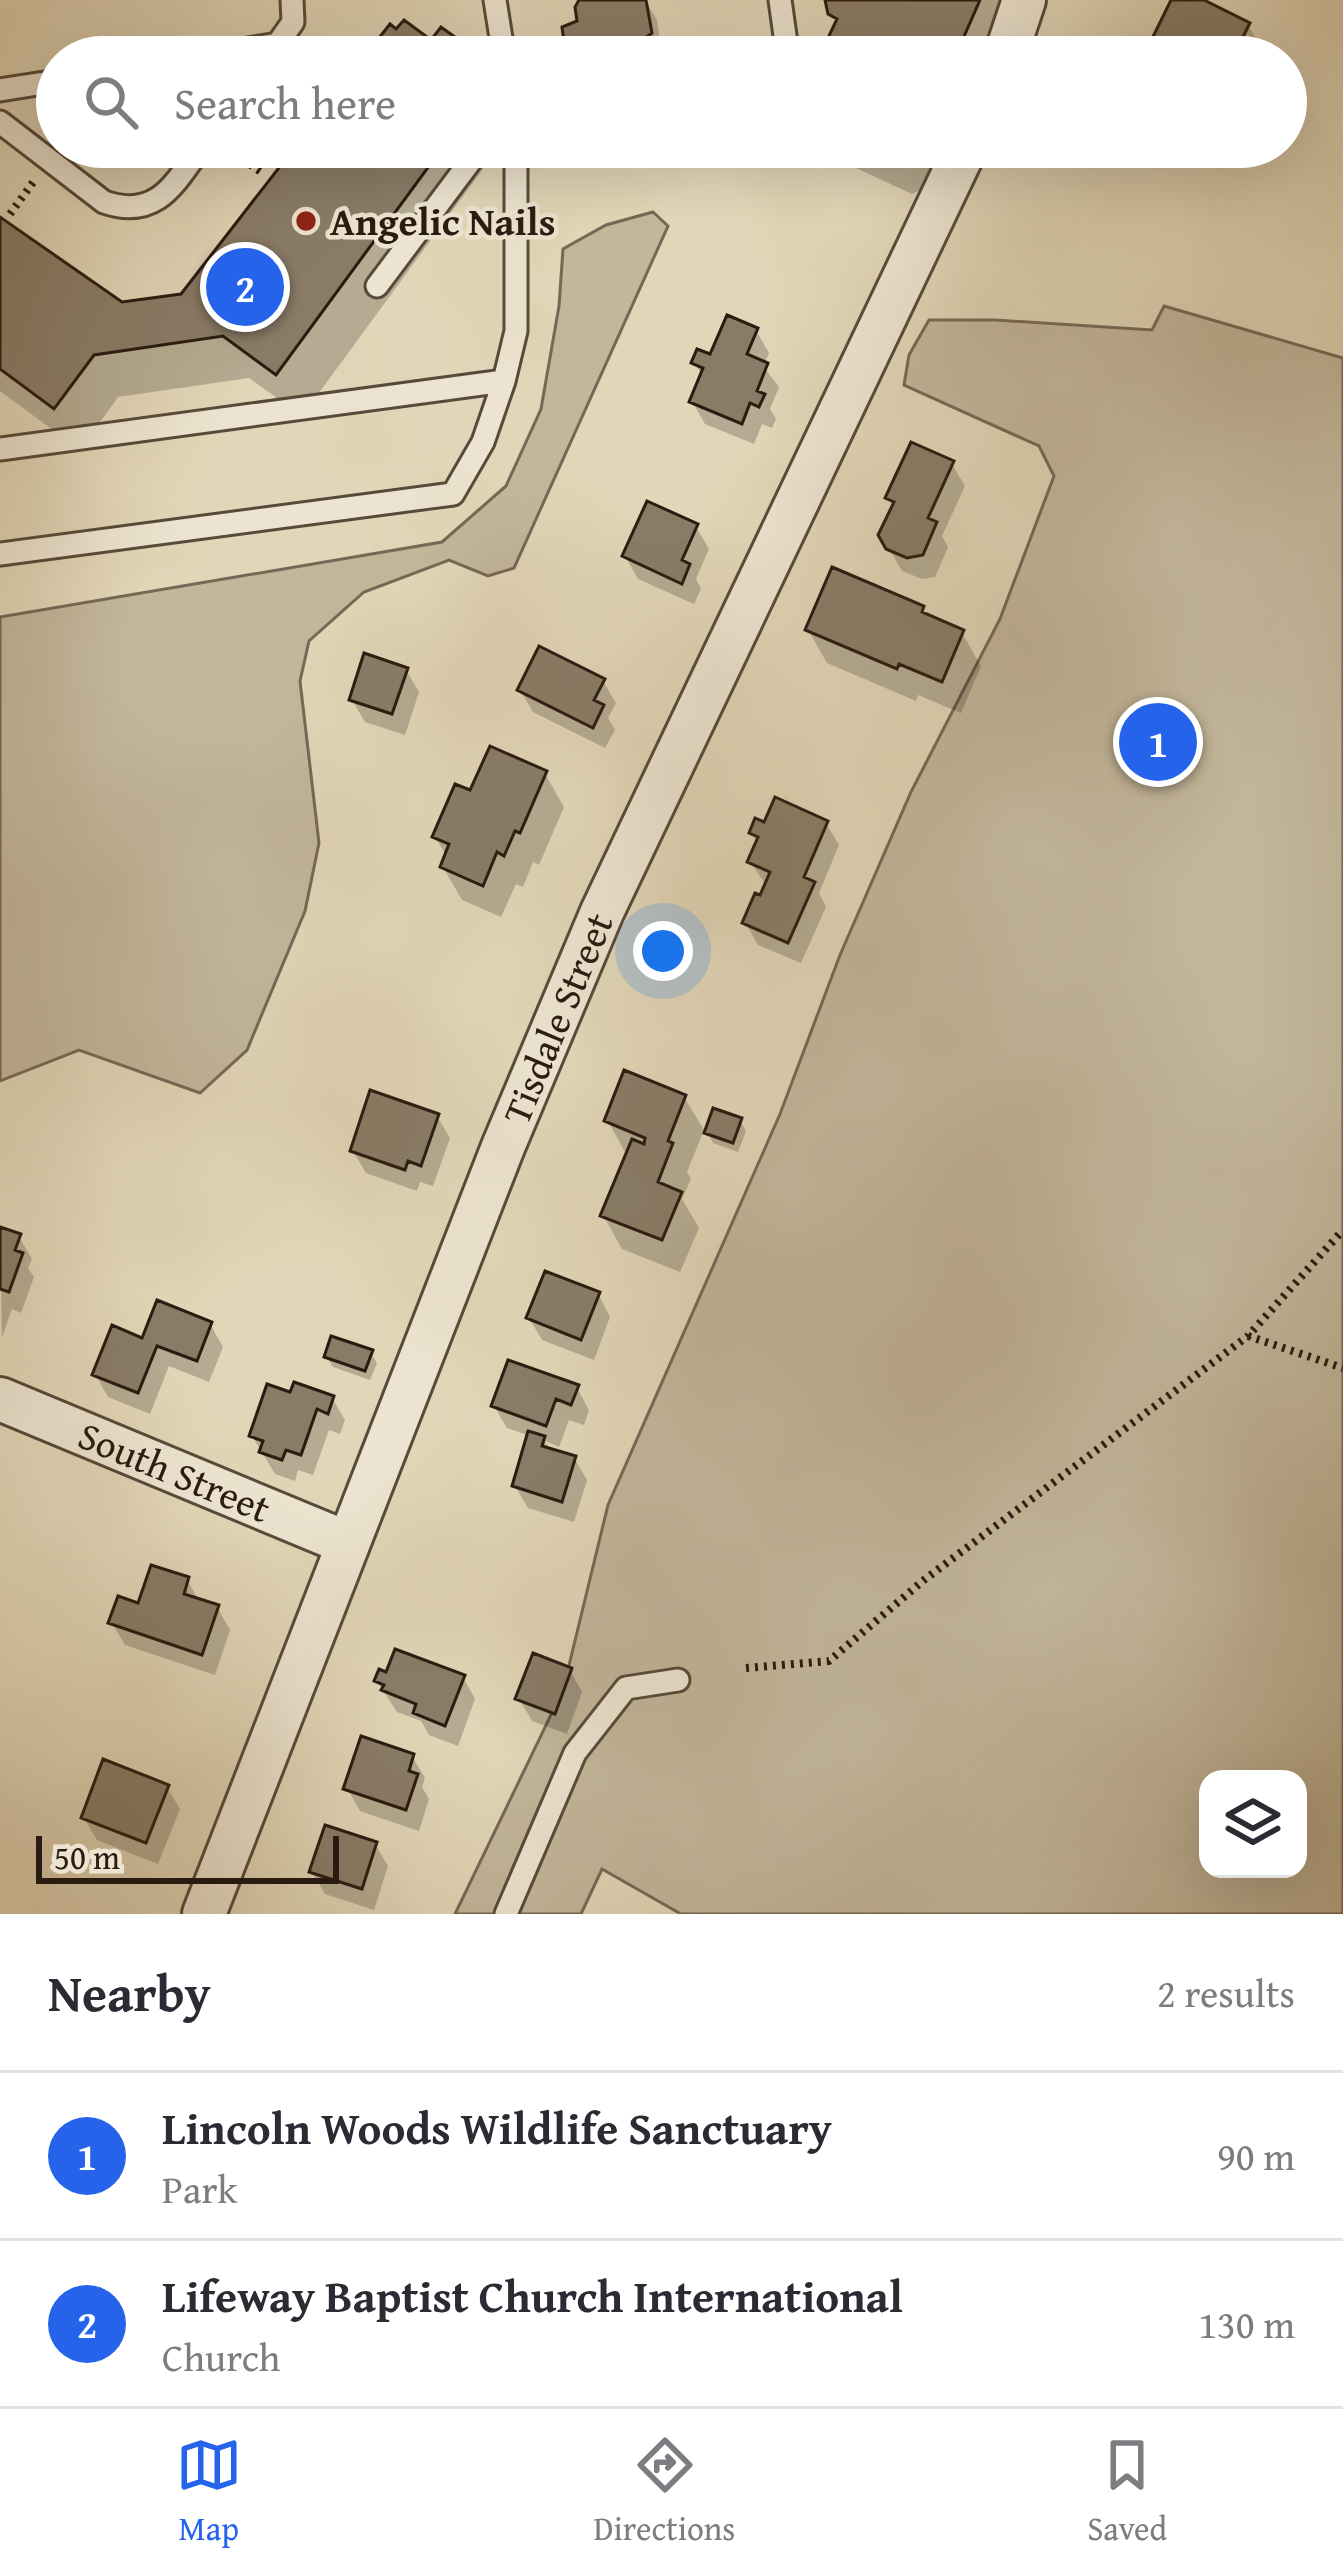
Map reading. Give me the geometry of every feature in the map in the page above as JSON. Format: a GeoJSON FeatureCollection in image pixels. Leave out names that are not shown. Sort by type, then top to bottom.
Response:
{"type":"FeatureCollection","features":[{"type":"Feature","properties":{"kind":"street"},"geometry":{"type":"LineString","coordinates":[[1012,36],[1024,0]]}},
{"type":"Feature","properties":{"kind":"street","name":"Tisdale Street"},"geometry":{"type":"LineString","coordinates":[[204,1914],[503,1147],[602,912],[956,168]]}},
{"type":"Feature","properties":{"kind":"street","name":"South Street"},"geometry":{"type":"LineString","coordinates":[[0,1399],[347,1543]]}},
{"type":"Feature","properties":{"kind":"lane"},"geometry":{"type":"LineString","coordinates":[[283,36],[293,22],[292,0]]}},
{"type":"Feature","properties":{"kind":"lane"},"geometry":{"type":"LineString","coordinates":[[495,0],[501,36]]}},
{"type":"Feature","properties":{"kind":"lane"},"geometry":{"type":"LineString","coordinates":[[781,0],[785,36]]}},
{"type":"Feature","properties":{"kind":"lane"},"geometry":{"type":"LineString","coordinates":[[0,90],[36,84]]}},
{"type":"Feature","properties":{"kind":"lane"},"geometry":{"type":"LineString","coordinates":[[0,122],[36,150]]}},
{"type":"Feature","properties":{"kind":"lane"},"geometry":{"type":"LineString","coordinates":[[60,168],[104,202],[141,209],[160,198],[185,168]]}},
{"type":"Feature","properties":{"kind":"lane"},"geometry":{"type":"LineString","coordinates":[[376,286],[465,168]]}},
{"type":"Feature","properties":{"kind":"lane"},"geometry":{"type":"LineString","coordinates":[[0,554],[453,494],[483,442],[505,381],[518,308],[516,168]]}},
{"type":"Feature","properties":{"kind":"lane"},"geometry":{"type":"LineString","coordinates":[[0,449],[505,381]]}},
{"type":"Feature","properties":{"kind":"lane"},"geometry":{"type":"LineString","coordinates":[[506,1914],[575,1753],[626,1688],[677,1680]]}},
{"type":"Feature","properties":{"kind":"path"},"geometry":{"type":"LineString","coordinates":[[256,168],[262,172]]}},
{"type":"Feature","properties":{"kind":"path"},"geometry":{"type":"LineString","coordinates":[[746,1668],[830,1661],[924,1580],[1248,1336],[1343,1230]]}},
{"type":"Feature","properties":{"kind":"path"},"geometry":{"type":"LineString","coordinates":[[1248,1336],[1343,1368]]}},
{"type":"Feature","properties":{"kind":"shaded area"},"geometry":{"type":"Polygon","coordinates":[[[653,212],[668,226],[514,568],[488,576],[449,560],[364,592],[309,641],[300,681],[319,843],[305,911],[247,1050],[200,1093],[79,1050],[0,1081],[0,617],[442,542],[506,486],[541,409],[559,306],[563,249],[606,225],[653,212]]]}},
{"type":"Feature","properties":{"kind":"shaded area"},"geometry":{"type":"Polygon","coordinates":[[[1164,306],[1343,358],[1343,1914],[681,1914],[602,1869],[581,1914],[455,1914],[563,1690],[608,1505],[780,1114],[840,955],[911,792],[1000,619],[1054,476],[1039,446],[904,385],[909,355],[929,320],[1152,330],[1164,306]]]}},
{"type":"Feature","properties":{"kind":"building"},"geometry":{"type":"Polygon","coordinates":[[[579,0],[646,0],[652,33],[563,36],[562,27],[577,21],[579,0]]]}},
{"type":"Feature","properties":{"kind":"building"},"geometry":{"type":"Polygon","coordinates":[[[825,0],[980,0],[964,36],[829,36],[837,19],[828,14],[825,0]]]}},
{"type":"Feature","properties":{"kind":"building"},"geometry":{"type":"Polygon","coordinates":[[[1171,0],[1204,0],[1250,23],[1244,36],[1153,36],[1171,0]]]}},
{"type":"Feature","properties":{"kind":"building"},"geometry":{"type":"Polygon","coordinates":[[[404,20],[426,36],[381,36],[390,24],[396,29],[404,20]]]}},
{"type":"Feature","properties":{"kind":"building"},"geometry":{"type":"Polygon","coordinates":[[[279,168],[428,168],[276,375],[223,336],[94,355],[54,409],[0,369],[0,217],[122,302],[181,294],[279,168]]]}},
{"type":"Feature","properties":{"kind":"building"},"geometry":{"type":"Polygon","coordinates":[[[727,315],[758,328],[747,354],[768,363],[757,391],[765,394],[759,407],[750,403],[742,424],[689,402],[703,368],[691,363],[697,349],[710,354],[727,315]]]}},
{"type":"Feature","properties":{"kind":"building"},"geometry":{"type":"Polygon","coordinates":[[[911,442],[954,461],[928,518],[937,522],[923,555],[907,558],[886,549],[878,535],[894,502],[885,498],[911,442]]]}},
{"type":"Feature","properties":{"kind":"building"},"geometry":{"type":"Polygon","coordinates":[[[647,501],[698,524],[682,560],[690,564],[682,584],[622,556],[647,501]]]}},
{"type":"Feature","properties":{"kind":"building"},"geometry":{"type":"Polygon","coordinates":[[[832,567],[924,606],[922,612],[964,630],[942,682],[899,664],[897,669],[805,630],[832,567]]]}},
{"type":"Feature","properties":{"kind":"building"},"geometry":{"type":"Polygon","coordinates":[[[539,646],[605,679],[594,700],[604,705],[593,728],[517,690],[539,646]]]}},
{"type":"Feature","properties":{"kind":"building"},"geometry":{"type":"Polygon","coordinates":[[[364,653],[408,668],[392,714],[349,700],[364,653]]]}},
{"type":"Feature","properties":{"kind":"building"},"geometry":{"type":"Polygon","coordinates":[[[490,746],[547,771],[520,833],[515,831],[504,856],[497,852],[483,886],[440,867],[449,844],[432,837],[455,784],[470,790],[490,746]]]}},
{"type":"Feature","properties":{"kind":"building"},"geometry":{"type":"Polygon","coordinates":[[[775,797],[828,821],[804,877],[815,882],[788,943],[742,923],[770,872],[747,862],[758,837],[749,833],[755,818],[764,822],[775,797]]]}},
{"type":"Feature","properties":{"kind":"building"},"geometry":{"type":"Polygon","coordinates":[[[624,1070],[686,1095],[658,1182],[682,1192],[662,1240],[600,1216],[632,1139],[644,1144],[645,1138],[604,1121],[624,1070]]]}},
{"type":"Feature","properties":{"kind":"building"},"geometry":{"type":"Polygon","coordinates":[[[370,1090],[439,1114],[421,1166],[408,1161],[405,1170],[350,1151],[370,1090]]]}},
{"type":"Feature","properties":{"kind":"building"},"geometry":{"type":"Polygon","coordinates":[[[713,1108],[742,1118],[733,1143],[704,1133],[713,1108]]]}},
{"type":"Feature","properties":{"kind":"building"},"geometry":{"type":"Polygon","coordinates":[[[0,1227],[21,1234],[15,1250],[23,1253],[9,1292],[0,1289],[0,1227]]]}},
{"type":"Feature","properties":{"kind":"building"},"geometry":{"type":"Polygon","coordinates":[[[545,1271],[600,1292],[581,1340],[526,1318],[545,1271]]]}},
{"type":"Feature","properties":{"kind":"building"},"geometry":{"type":"Polygon","coordinates":[[[157,1300],[212,1322],[197,1361],[157,1346],[138,1393],[92,1375],[112,1325],[142,1338],[157,1300]]]}},
{"type":"Feature","properties":{"kind":"building"},"geometry":{"type":"Polygon","coordinates":[[[331,1336],[373,1350],[365,1371],[324,1357],[331,1336]]]}},
{"type":"Feature","properties":{"kind":"building"},"geometry":{"type":"Polygon","coordinates":[[[508,1360],[579,1385],[571,1405],[556,1399],[546,1426],[491,1406],[508,1360]]]}},
{"type":"Feature","properties":{"kind":"building"},"geometry":{"type":"Polygon","coordinates":[[[294,1382],[334,1396],[328,1414],[317,1409],[301,1455],[286,1450],[282,1460],[259,1452],[263,1441],[249,1436],[267,1384],[290,1392],[294,1382]]]}},
{"type":"Feature","properties":{"kind":"building"},"geometry":{"type":"Polygon","coordinates":[[[528,1431],[545,1436],[542,1446],[576,1456],[562,1502],[512,1486],[528,1431]]]}},
{"type":"Feature","properties":{"kind":"building"},"geometry":{"type":"Polygon","coordinates":[[[151,1565],[189,1577],[184,1594],[219,1605],[202,1655],[108,1623],[118,1596],[138,1603],[151,1565]]]}},
{"type":"Feature","properties":{"kind":"building"},"geometry":{"type":"Polygon","coordinates":[[[395,1649],[465,1675],[445,1726],[413,1713],[416,1704],[381,1690],[384,1685],[374,1681],[379,1669],[386,1672],[395,1649]]]}},
{"type":"Feature","properties":{"kind":"building"},"geometry":{"type":"Polygon","coordinates":[[[533,1653],[572,1668],[555,1714],[515,1699],[533,1653]]]}},
{"type":"Feature","properties":{"kind":"building"},"geometry":{"type":"Polygon","coordinates":[[[361,1736],[414,1754],[409,1771],[418,1774],[406,1810],[343,1789],[361,1736]]]}},
{"type":"Feature","properties":{"kind":"building"},"geometry":{"type":"Polygon","coordinates":[[[103,1759],[169,1785],[146,1843],[81,1818],[103,1759]]]}},
{"type":"Feature","properties":{"kind":"building"},"geometry":{"type":"Polygon","coordinates":[[[325,1825],[377,1842],[362,1889],[309,1872],[325,1825]]]}},
{"type":"Feature","properties":{"kind":"place","name":"Angelic Nails"},"geometry":{"type":"Point","coordinates":[306,221]}},
{"type":"Feature","properties":{"kind":"place","name":"Lifeway Baptist Church International"},"geometry":{"type":"Point","coordinates":[245,287]}},
{"type":"Feature","properties":{"kind":"place","name":"Lincoln Woods Wildlife Sanctuary"},"geometry":{"type":"Point","coordinates":[1158,742]}}]}
